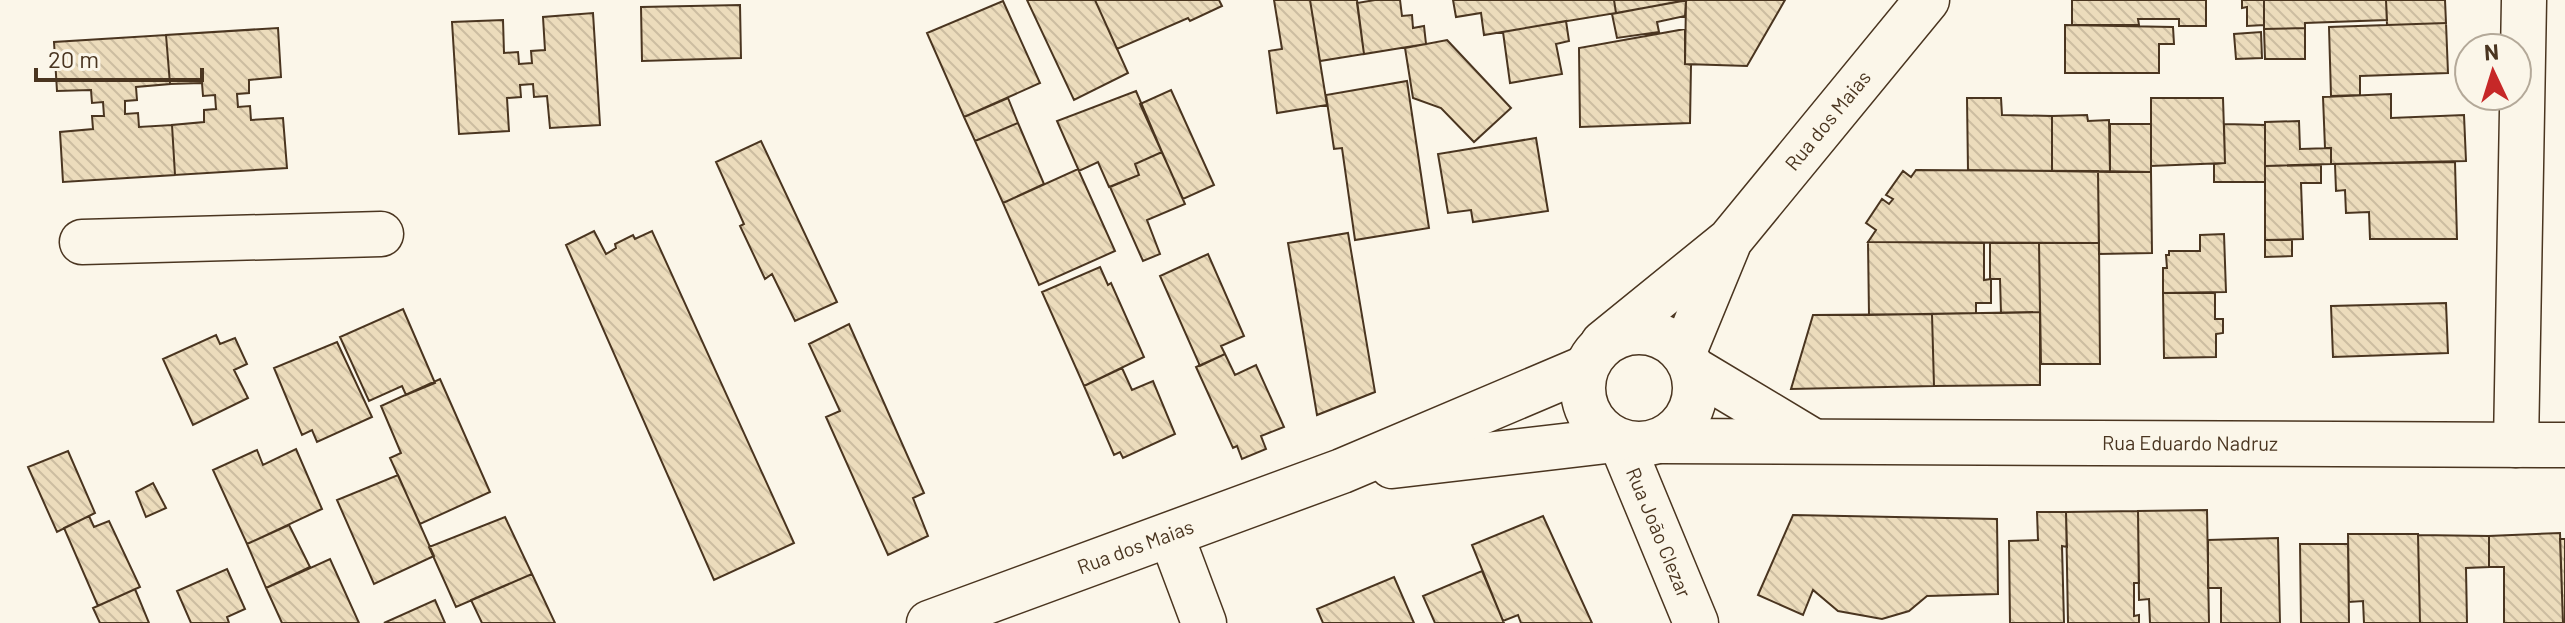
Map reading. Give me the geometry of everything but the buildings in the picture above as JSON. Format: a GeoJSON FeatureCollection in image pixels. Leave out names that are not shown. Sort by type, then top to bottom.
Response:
{"type":"FeatureCollection","features":[{"type":"Feature","properties":{"kind":"main road","name":"Rua dos Maias"},"geometry":{"type":"LineString","coordinates":[[929,623],[1342,471],[1594,356],[1730,240],[1927,0]]}},
{"type":"Feature","properties":{"kind":"main road"},"geometry":{"type":"LineString","coordinates":[[2516,445],[2524,0]]}},
{"type":"Feature","properties":{"kind":"main road"},"geometry":{"type":"LineString","coordinates":[[82,242],[381,234]]}},
{"type":"Feature","properties":{"kind":"main road","name":"Rua dos Maias"},"geometry":{"type":"LineString","coordinates":[[1688,361],[1730,240]]}},
{"type":"Feature","properties":{"kind":"main road"},"geometry":{"type":"LineString","coordinates":[[1688,361],[1695,398],[1684,423],[1633,441],[1592,422],[1582,396],[1594,356],[1630,332],[1660,336],[1688,361],[1815,442]]}},
{"type":"Feature","properties":{"kind":"main road","name":"Rua dos Maias"},"geometry":{"type":"LineString","coordinates":[[1342,471],[1633,441]]}},
{"type":"Feature","properties":{"kind":"main road","name":"Rua Eduardo Nadruz"},"geometry":{"type":"LineString","coordinates":[[1633,441],[2565,445]]}},
{"type":"Feature","properties":{"kind":"main road","name":"Rua João Clezar"},"geometry":{"type":"LineString","coordinates":[[1633,441],[1696,623]]}},
{"type":"Feature","properties":{"kind":"main road"},"geometry":{"type":"LineString","coordinates":[[1171,535],[1204,623]]}}]}
